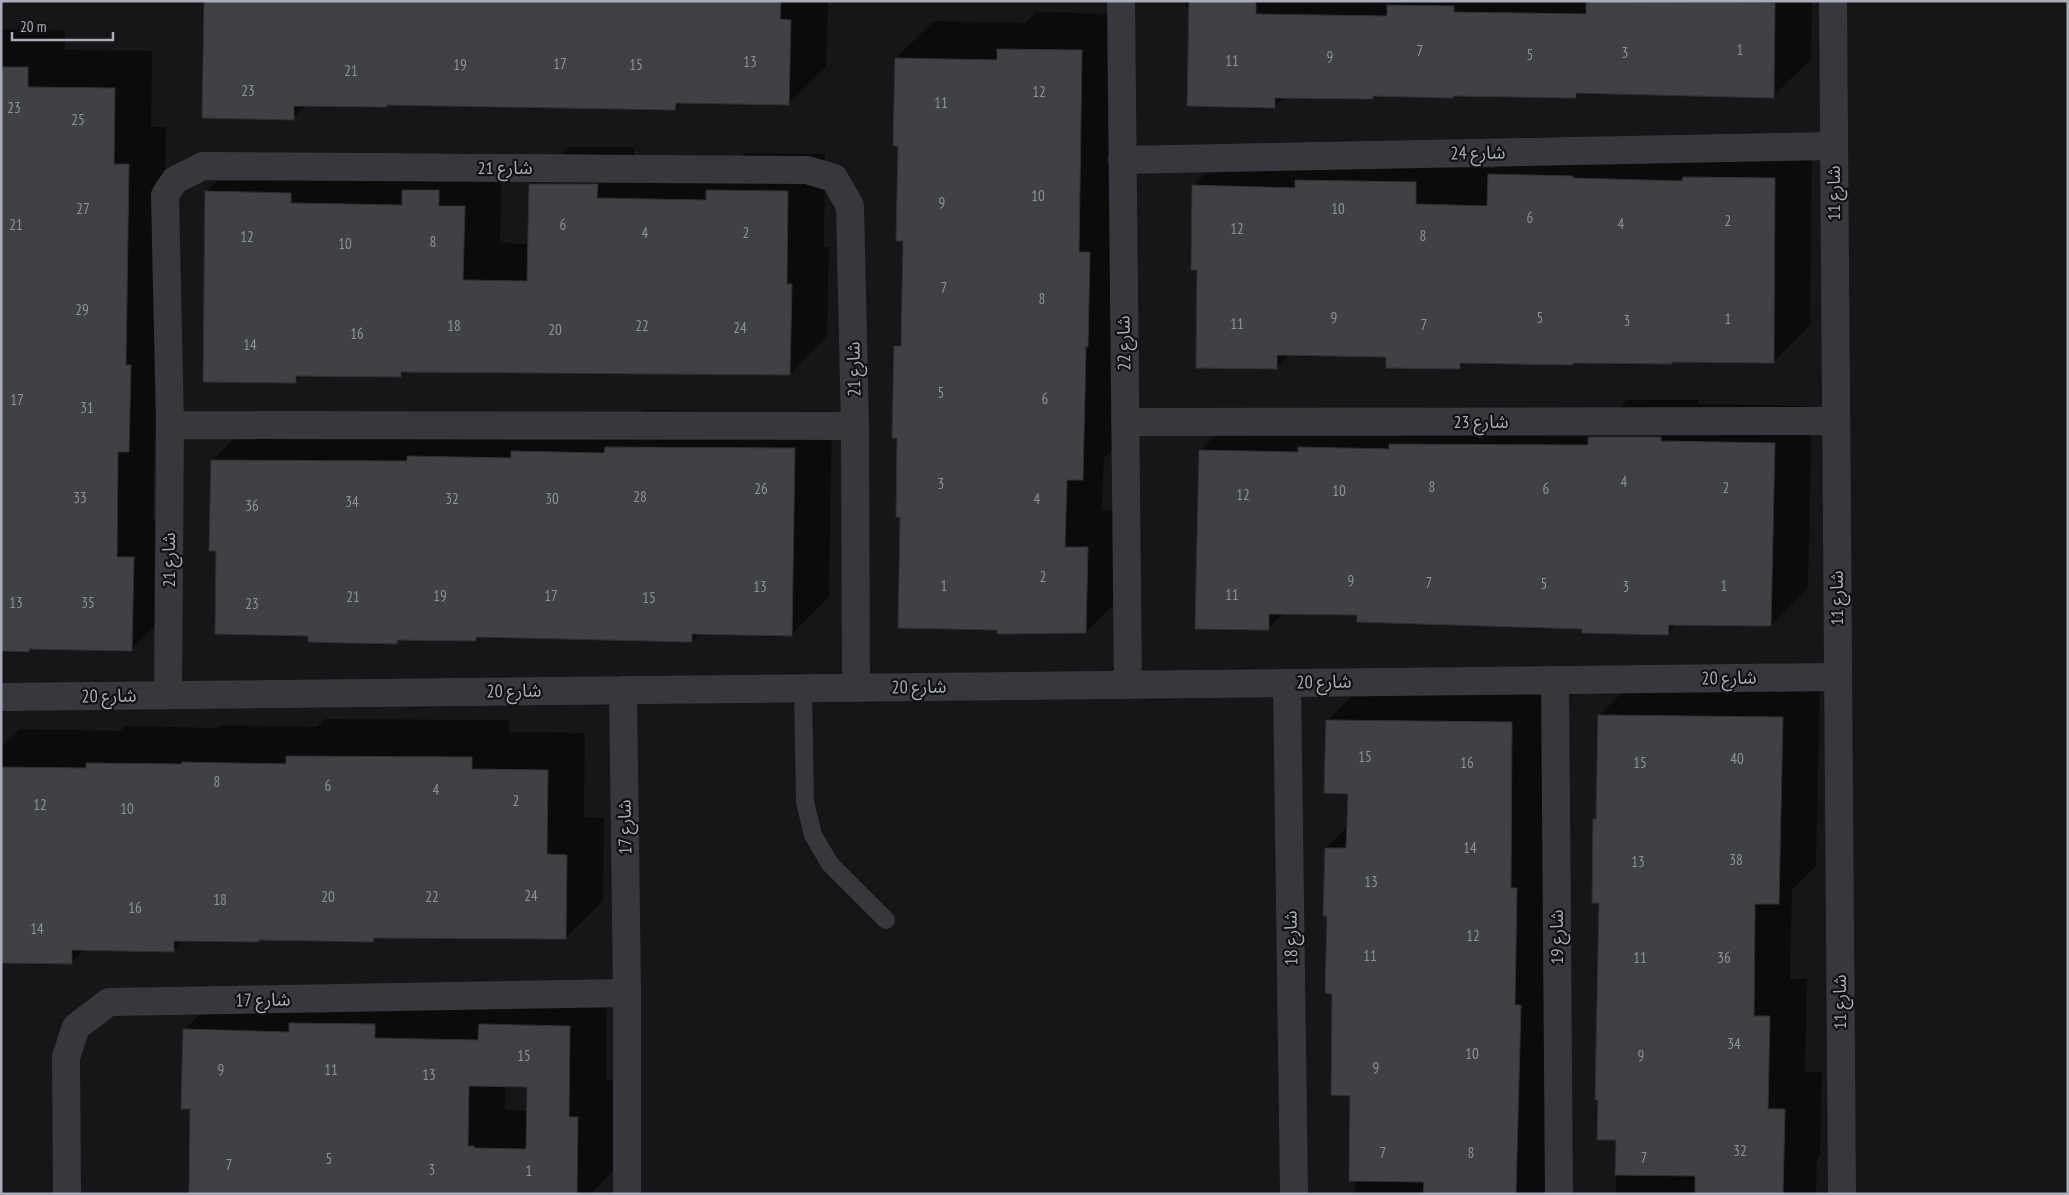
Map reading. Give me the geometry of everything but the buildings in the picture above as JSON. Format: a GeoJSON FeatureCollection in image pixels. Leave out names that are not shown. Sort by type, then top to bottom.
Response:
{"type":"FeatureCollection","features":[{"type":"Feature","properties":{"kind":"street","name":"شارع 22"},"geometry":{"type":"LineString","coordinates":[[1121,1],[1128,684]]}},
{"type":"Feature","properties":{"kind":"street","name":"شارع 11"},"geometry":{"type":"LineString","coordinates":[[1833,1],[1842,1194]]}},
{"type":"Feature","properties":{"kind":"street","name":"شارع 24"},"geometry":{"type":"LineString","coordinates":[[1122,160],[1834,146]]}},
{"type":"Feature","properties":{"kind":"street","name":"شارع 21"},"geometry":{"type":"LineString","coordinates":[[168,695],[170,426],[165,195],[175,180],[203,166],[807,170],[834,178],[850,206],[855,426],[856,688]]}},
{"type":"Feature","properties":{"kind":"street","name":"شارع 23"},"geometry":{"type":"LineString","coordinates":[[1125,422],[1836,421]]}},
{"type":"Feature","properties":{"kind":"street"},"geometry":{"type":"LineString","coordinates":[[170,426],[855,426]]}},
{"type":"Feature","properties":{"kind":"street","name":"شارع 20"},"geometry":{"type":"LineString","coordinates":[[1,697],[1838,677]]}},
{"type":"Feature","properties":{"kind":"street","name":"شارع 19"},"geometry":{"type":"LineString","coordinates":[[1555,680],[1559,1194]]}},
{"type":"Feature","properties":{"kind":"street","name":"شارع 18"},"geometry":{"type":"LineString","coordinates":[[1288,682],[1294,1194]]}},
{"type":"Feature","properties":{"kind":"street","name":"شارع 17"},"geometry":{"type":"LineString","coordinates":[[623,690],[627,993],[627,1194]]}},
{"type":"Feature","properties":{"kind":"street","name":"شارع 17"},"geometry":{"type":"LineString","coordinates":[[67,1194],[66,1057],[76,1027],[109,1002],[627,993]]}},
{"type":"Feature","properties":{"kind":"lane"},"geometry":{"type":"LineString","coordinates":[[803,688],[806,802],[813,834],[830,864],[886,920]]}}]}
